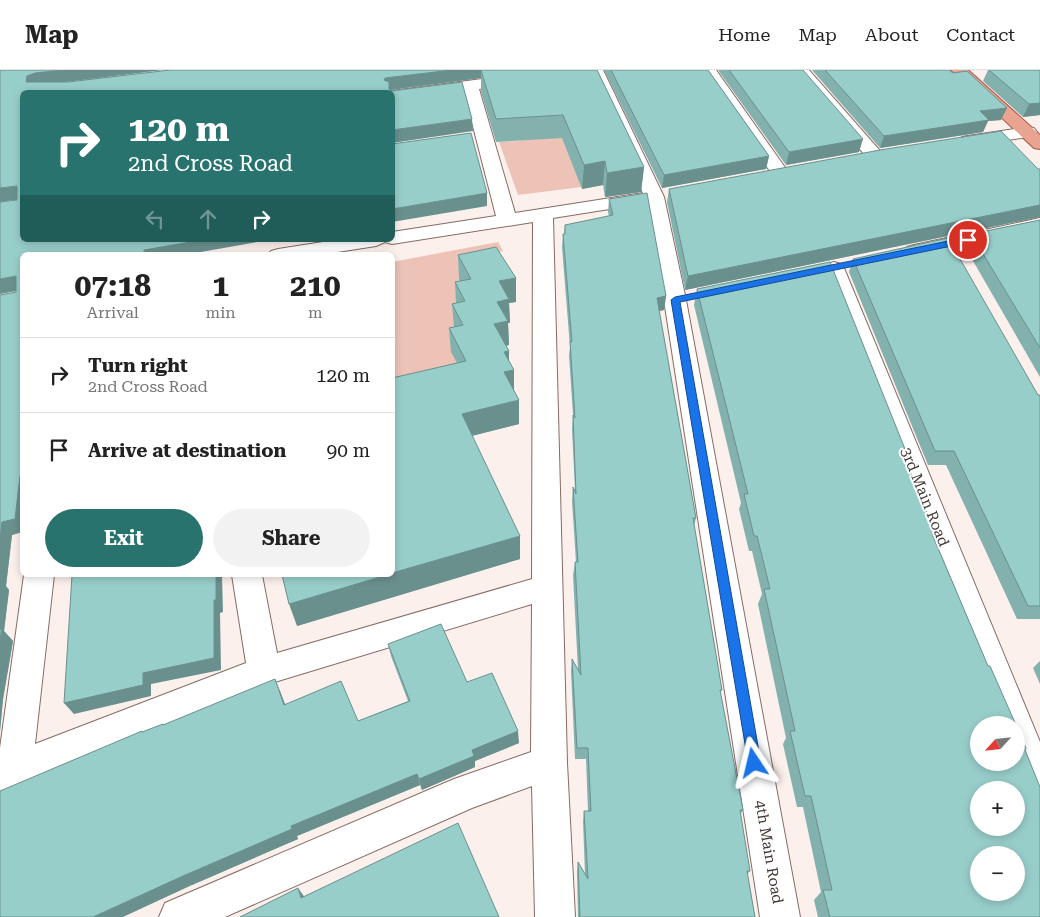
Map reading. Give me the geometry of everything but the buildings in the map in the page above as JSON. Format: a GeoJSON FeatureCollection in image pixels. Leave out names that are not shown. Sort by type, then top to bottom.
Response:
{"type":"FeatureCollection","features":[{"type":"Feature","properties":{"kind":"main road"},"geometry":{"type":"LineString","coordinates":[[963,71],[1034,138]]}},
{"type":"Feature","properties":{"kind":"street"},"geometry":{"type":"LineString","coordinates":[[576,72],[595,70]]}},
{"type":"Feature","properties":{"kind":"street","name":"4th Main Road"},"geometry":{"type":"LineString","coordinates":[[595,70],[664,195],[685,298],[780,917]]}},
{"type":"Feature","properties":{"kind":"street"},"geometry":{"type":"LineString","coordinates":[[708,70],[780,173]]}},
{"type":"Feature","properties":{"kind":"street"},"geometry":{"type":"LineString","coordinates":[[802,70],[875,156]]}},
{"type":"Feature","properties":{"kind":"street"},"geometry":{"type":"LineString","coordinates":[[395,96],[537,77]]}},
{"type":"Feature","properties":{"kind":"street"},"geometry":{"type":"LineString","coordinates":[[470,85],[507,220]]}},
{"type":"Feature","properties":{"kind":"street"},"geometry":{"type":"LineString","coordinates":[[466,140],[484,137]]}},
{"type":"Feature","properties":{"kind":"street"},"geometry":{"type":"LineString","coordinates":[[952,144],[1034,138]]}},
{"type":"Feature","properties":{"kind":"street"},"geometry":{"type":"LineString","coordinates":[[856,160],[894,153]]}},
{"type":"Feature","properties":{"kind":"street"},"geometry":{"type":"LineString","coordinates":[[761,176],[799,170]]}},
{"type":"Feature","properties":{"kind":"street"},"geometry":{"type":"LineString","coordinates":[[395,238],[664,195]]}},
{"type":"Feature","properties":{"kind":"street"},"geometry":{"type":"LineString","coordinates":[[543,214],[549,763],[555,917]]}},
{"type":"Feature","properties":{"kind":"street"},"geometry":{"type":"LineString","coordinates":[[892,256],[954,252],[1040,224]]}},
{"type":"Feature","properties":{"kind":"street"},"geometry":{"type":"LineString","coordinates":[[298,252],[363,242]]}},
{"type":"Feature","properties":{"kind":"street","name":"3rd Main Road"},"geometry":{"type":"LineString","coordinates":[[834,268],[1012,716]]}},
{"type":"Feature","properties":{"kind":"street"},"geometry":{"type":"LineString","coordinates":[[8,772],[39,577]]}},
{"type":"Feature","properties":{"kind":"street"},"geometry":{"type":"LineString","coordinates":[[247,577],[264,671]]}},
{"type":"Feature","properties":{"kind":"street"},"geometry":{"type":"LineString","coordinates":[[8,772],[264,671],[546,587]]}},
{"type":"Feature","properties":{"kind":"street","name":"3rd Main Road"},"geometry":{"type":"LineString","coordinates":[[1025,748],[1040,785]]}},
{"type":"Feature","properties":{"kind":"street"},"geometry":{"type":"LineString","coordinates":[[179,917],[467,792],[549,763]]}},
{"type":"Feature","properties":{"kind":"shaded area"},"geometry":{"type":"Polygon","coordinates":[[[546,117],[614,183],[518,195],[499,142],[520,141],[546,117]]]}},
{"type":"Feature","properties":{"kind":"shaded area"},"geometry":{"type":"Polygon","coordinates":[[[498,242],[503,251],[466,259],[472,303],[468,385],[395,403],[395,261],[498,242]]]}},
{"type":"Feature","properties":{"kind":"route"},"geometry":{"type":"LineString","coordinates":[[754,763],[675,300],[968,240]]}}]}
